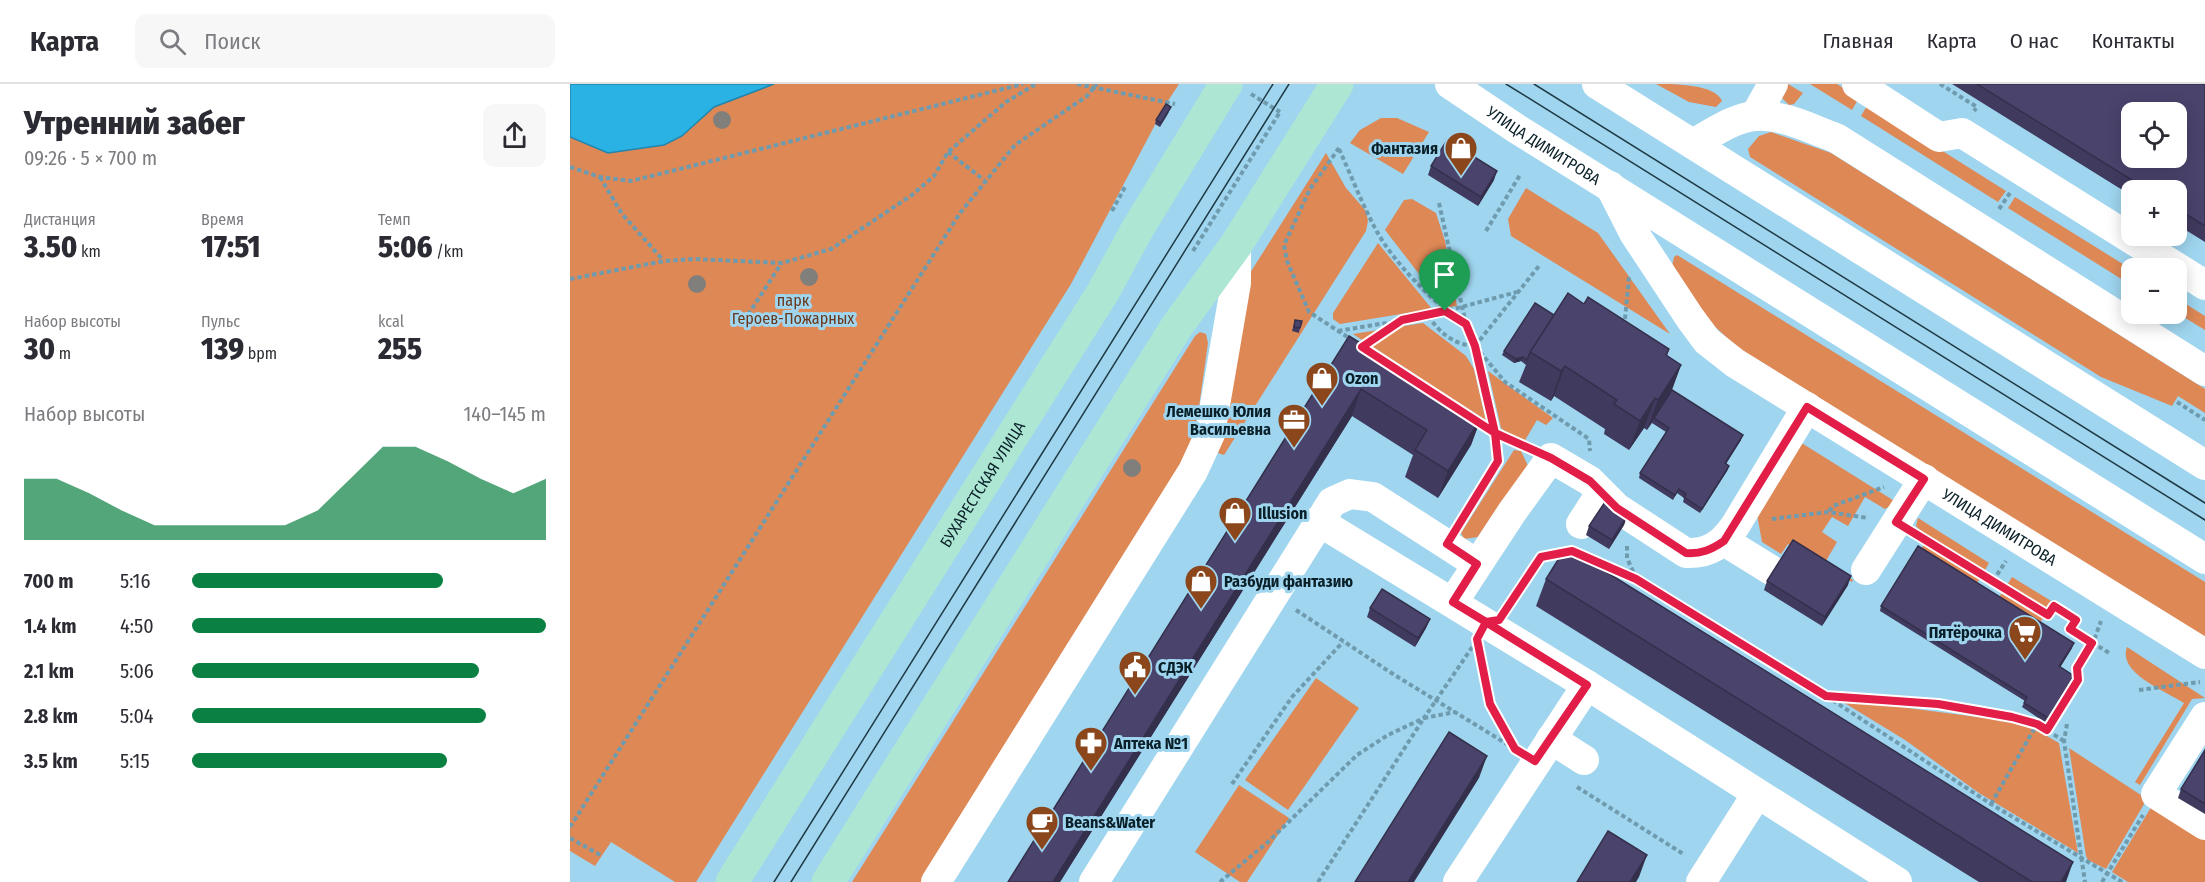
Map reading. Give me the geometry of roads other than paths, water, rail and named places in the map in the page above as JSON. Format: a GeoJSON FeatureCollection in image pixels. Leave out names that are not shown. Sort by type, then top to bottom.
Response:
{"type":"FeatureCollection","features":[{"type":"Feature","properties":{"kind":"main road"},"geometry":{"type":"LineString","coordinates":[[828,882],[1176,326],[1236,245],[1337,84]]}},
{"type":"Feature","properties":{"kind":"main road","name":"БУХАРЕСТСКАЯ УЛИЦА"},"geometry":{"type":"LineString","coordinates":[[732,882],[1103,292],[1138,228],[1239,89]]}},
{"type":"Feature","properties":{"kind":"street","name":"УЛИЦА ДИМИТРОВА"},"geometry":{"type":"LineString","coordinates":[[1450,84],[2205,559]]}},
{"type":"Feature","properties":{"kind":"street"},"geometry":{"type":"LineString","coordinates":[[1597,84],[2205,465]]}},
{"type":"Feature","properties":{"kind":"street"},"geometry":{"type":"LineString","coordinates":[[1755,116],[1773,84]]}},
{"type":"Feature","properties":{"kind":"street"},"geometry":{"type":"LineString","coordinates":[[1857,84],[1939,138],[1962,133],[2205,285]]}},
{"type":"Feature","properties":{"kind":"street"},"geometry":{"type":"LineString","coordinates":[[1693,144],[1733,123],[1755,116],[1782,119],[1836,138],[2205,371]]}},
{"type":"Feature","properties":{"kind":"street","name":"УЛИЦА ДИМИТРОВА"},"geometry":{"type":"LineString","coordinates":[[1610,186],[1634,233],[1707,341],[1735,363],[1924,479],[2204,668]]}},
{"type":"Feature","properties":{"kind":"street"},"geometry":{"type":"LineString","coordinates":[[936,882],[1193,471],[1210,434],[1236,283],[1236,245]]}},
{"type":"Feature","properties":{"kind":"street"},"geometry":{"type":"LineString","coordinates":[[1453,602],[1551,458],[1590,481],[1617,508],[1686,553],[1698,554],[1712,549],[1730,533],[1807,407]]}},
{"type":"Feature","properties":{"kind":"street"},"geometry":{"type":"LineString","coordinates":[[1866,570],[1924,479]]}},
{"type":"Feature","properties":{"kind":"street"},"geometry":{"type":"LineString","coordinates":[[1581,524],[1601,493]]}},
{"type":"Feature","properties":{"kind":"street"},"geometry":{"type":"LineString","coordinates":[[1094,882],[1332,502],[1350,494],[1373,497],[1477,564]]}},
{"type":"Feature","properties":{"kind":"street"},"geometry":{"type":"LineString","coordinates":[[1318,521],[1486,622],[1897,882]]}},
{"type":"Feature","properties":{"kind":"street"},"geometry":{"type":"LineString","coordinates":[[1730,533],[1772,570]]}},
{"type":"Feature","properties":{"kind":"street"},"geometry":{"type":"LineString","coordinates":[[1458,882],[1534,750],[1587,685]]}},
{"type":"Feature","properties":{"kind":"street"},"geometry":{"type":"LineString","coordinates":[[2205,717],[2156,794],[2205,825]]}},
{"type":"Feature","properties":{"kind":"street"},"geometry":{"type":"LineString","coordinates":[[1534,750],[1579,773]]}},
{"type":"Feature","properties":{"kind":"street"},"geometry":{"type":"LineString","coordinates":[[1705,876],[1757,794]]}},
{"type":"Feature","properties":{"kind":"water"},"geometry":{"type":"Polygon","coordinates":[[[570,84],[774,84],[714,107],[682,136],[664,145],[608,153],[570,137],[570,84]]]}},
{"type":"Feature","properties":{"kind":"tram line"},"geometry":{"type":"LineString","coordinates":[[774,882],[1273,84]]}},
{"type":"Feature","properties":{"kind":"tram line"},"geometry":{"type":"LineString","coordinates":[[791,882],[1289,84]]}},
{"type":"Feature","properties":{"kind":"tram line"},"geometry":{"type":"LineString","coordinates":[[1506,84],[2205,520]]}},
{"type":"Feature","properties":{"kind":"tram line"},"geometry":{"type":"LineString","coordinates":[[1534,84],[2205,503]]}},
{"type":"Feature","properties":{"kind":"place","name":"Фантазия"},"geometry":{"type":"Point","coordinates":[1461,177]}},
{"type":"Feature","properties":{"kind":"place","name":"Ozon"},"geometry":{"type":"Point","coordinates":[1322,407]}},
{"type":"Feature","properties":{"kind":"place","name":"Лемешко Юлия Васильевна"},"geometry":{"type":"Point","coordinates":[1294,449]}},
{"type":"Feature","properties":{"kind":"place","name":"Illusion"},"geometry":{"type":"Point","coordinates":[1235,542]}},
{"type":"Feature","properties":{"kind":"place","name":"Разбуди фантазию"},"geometry":{"type":"Point","coordinates":[1201,610]}},
{"type":"Feature","properties":{"kind":"place","name":"Пятёрочка"},"geometry":{"type":"Point","coordinates":[2025,661]}},
{"type":"Feature","properties":{"kind":"place","name":"СДЭК"},"geometry":{"type":"Point","coordinates":[1135,696]}},
{"type":"Feature","properties":{"kind":"place","name":"Аптека №1"},"geometry":{"type":"Point","coordinates":[1091,772]}},
{"type":"Feature","properties":{"kind":"place","name":"Beans&Water"},"geometry":{"type":"Point","coordinates":[1042,851]}},
{"type":"Feature","properties":{"kind":"park label","name":"парк Героев-Пожарных"},"geometry":{"type":"Point","coordinates":[793,309]}}]}
